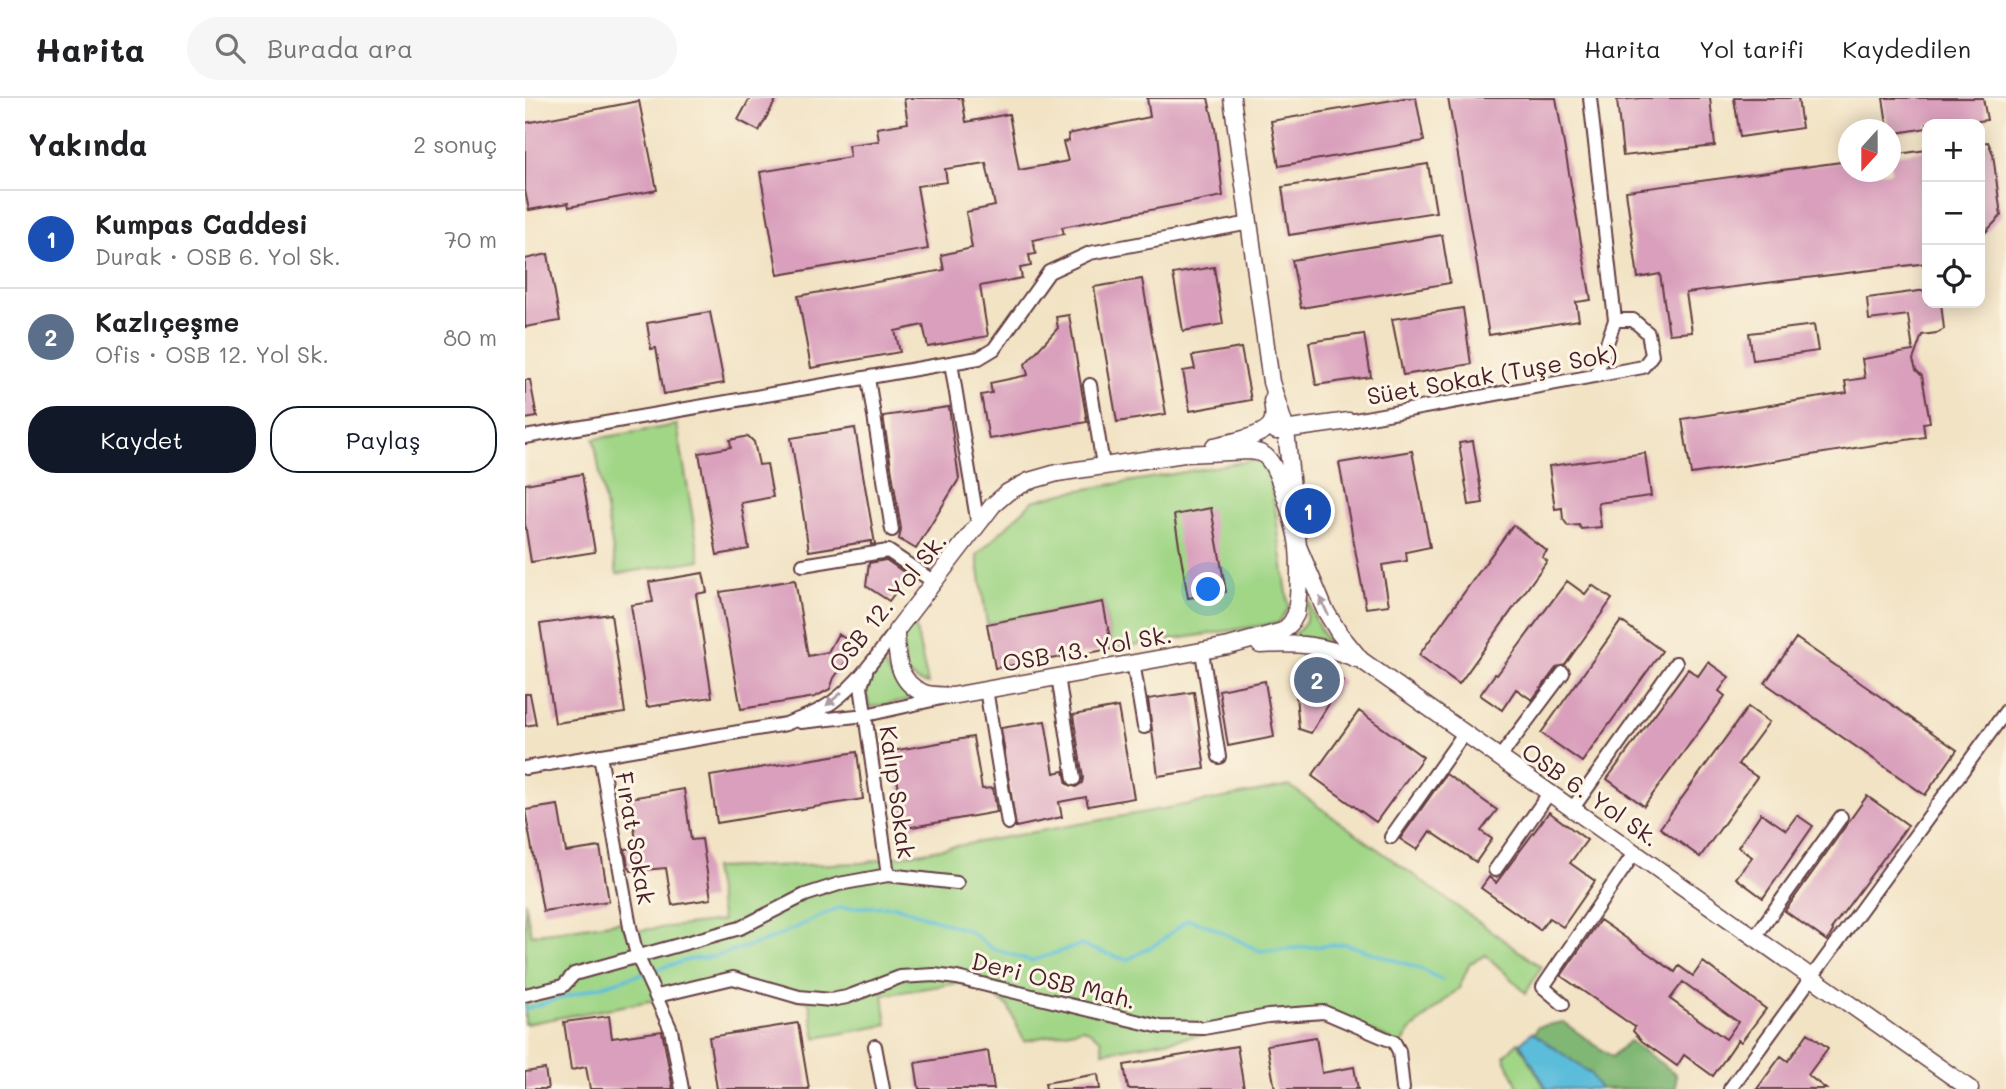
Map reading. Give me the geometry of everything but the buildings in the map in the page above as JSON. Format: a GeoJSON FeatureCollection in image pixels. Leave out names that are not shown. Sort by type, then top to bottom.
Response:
{"type":"FeatureCollection","features":[{"type":"Feature","properties":{"kind":"main road"},"geometry":{"type":"LineString","coordinates":[[1231,98],[1271,382],[1273,419],[1269,428],[1259,434]]}},
{"type":"Feature","properties":{"kind":"main road","name":"OSB 6. Yol Sk."},"geometry":{"type":"LineString","coordinates":[[1271,382],[1286,430],[1298,546],[1325,610],[1361,660],[1969,1089]]}},
{"type":"Feature","properties":{"kind":"main road"},"geometry":{"type":"LineString","coordinates":[[1185,454],[1259,434],[1349,421]]}},
{"type":"Feature","properties":{"kind":"main road"},"geometry":{"type":"LineString","coordinates":[[1290,463],[1294,448],[1300,440],[1349,421]]}},
{"type":"Feature","properties":{"kind":"main road"},"geometry":{"type":"LineString","coordinates":[[1185,454],[1250,451],[1261,453],[1269,459],[1279,480],[1298,546],[1297,604],[1291,623],[1283,631],[1270,636],[1229,646]]}},
{"type":"Feature","properties":{"kind":"main road","name":"OSB 12. Yol Sk."},"geometry":{"type":"LineString","coordinates":[[896,631],[993,505],[1008,492],[1030,481],[1057,473],[1185,454]]}},
{"type":"Feature","properties":{"kind":"main road","name":"OSB 13. Yol Sk."},"geometry":{"type":"LineString","coordinates":[[896,631],[896,655],[906,682],[925,694],[952,695],[1229,646]]}},
{"type":"Feature","properties":{"kind":"main road"},"geometry":{"type":"LineString","coordinates":[[1229,646],[1299,643],[1328,648],[1361,660]]}},
{"type":"Feature","properties":{"kind":"street"},"geometry":{"type":"LineString","coordinates":[[1590,98],[1615,320],[1596,376]]}},
{"type":"Feature","properties":{"kind":"street"},"geometry":{"type":"LineString","coordinates":[[525,437],[979,358],[994,349],[1049,272],[1090,253],[1250,223]]}},
{"type":"Feature","properties":{"kind":"street","name":"Süet Sokak (Tuşe Sok)"},"geometry":{"type":"LineString","coordinates":[[1349,421],[1643,367],[1652,355],[1648,333],[1633,320],[1615,320]]}},
{"type":"Feature","properties":{"kind":"street"},"geometry":{"type":"LineString","coordinates":[[951,363],[978,524]]}},
{"type":"Feature","properties":{"kind":"street"},"geometry":{"type":"LineString","coordinates":[[868,378],[892,530]]}},
{"type":"Feature","properties":{"kind":"street"},"geometry":{"type":"LineString","coordinates":[[1090,385],[1103,465]]}},
{"type":"Feature","properties":{"kind":"street"},"geometry":{"type":"LineString","coordinates":[[1280,412],[1286,421],[1306,427]]}},
{"type":"Feature","properties":{"kind":"street"},"geometry":{"type":"LineString","coordinates":[[803,565],[888,551],[934,582]]}},
{"type":"Feature","properties":{"kind":"street","name":"OSB 12. Yol Sk."},"geometry":{"type":"LineString","coordinates":[[525,768],[786,724],[821,709],[867,669],[896,631]]}},
{"type":"Feature","properties":{"kind":"street"},"geometry":{"type":"LineString","coordinates":[[1202,652],[1219,757]]}},
{"type":"Feature","properties":{"kind":"street"},"geometry":{"type":"LineString","coordinates":[[1133,662],[1144,727]]}},
{"type":"Feature","properties":{"kind":"street"},"geometry":{"type":"LineString","coordinates":[[1573,808],[1677,663]]}},
{"type":"Feature","properties":{"kind":"street","name":"Kalıp Sokak"},"geometry":{"type":"LineString","coordinates":[[867,669],[861,686],[888,875]]}},
{"type":"Feature","properties":{"kind":"street"},"geometry":{"type":"LineString","coordinates":[[1500,757],[1563,673]]}},
{"type":"Feature","properties":{"kind":"street"},"geometry":{"type":"LineString","coordinates":[[1058,676],[1075,779]]}},
{"type":"Feature","properties":{"kind":"street"},"geometry":{"type":"LineString","coordinates":[[986,689],[1008,823]]}},
{"type":"Feature","properties":{"kind":"street"},"geometry":{"type":"LineString","coordinates":[[786,724],[866,715],[952,695]]}},
{"type":"Feature","properties":{"kind":"street"},"geometry":{"type":"LineString","coordinates":[[1730,1089],[2006,711]]}},
{"type":"Feature","properties":{"kind":"street"},"geometry":{"type":"LineString","coordinates":[[1391,837],[1465,732]]}},
{"type":"Feature","properties":{"kind":"street","name":"Fırat Sokak"},"geometry":{"type":"LineString","coordinates":[[600,755],[630,927],[640,961],[671,1030],[682,1089]]}},
{"type":"Feature","properties":{"kind":"street"},"geometry":{"type":"LineString","coordinates":[[1495,870],[1550,792]]}},
{"type":"Feature","properties":{"kind":"street"},"geometry":{"type":"LineString","coordinates":[[1755,937],[1841,817]]}},
{"type":"Feature","properties":{"kind":"street"},"geometry":{"type":"LineString","coordinates":[[1563,1004],[1543,987],[1635,852]]}},
{"type":"Feature","properties":{"kind":"street"},"geometry":{"type":"LineString","coordinates":[[525,995],[563,986],[574,974],[640,961],[740,928],[821,889],[888,875],[957,883]]}},
{"type":"Feature","properties":{"kind":"street","name":"Deri OSB Mah."},"geometry":{"type":"LineString","coordinates":[[655,992],[733,978],[799,997],[831,1000],[847,997],[900,977],[934,975],[983,984],[1161,1027],[1203,1028],[1268,1016],[1316,1011],[1332,1014],[1394,1042],[1399,1051],[1403,1089]]}},
{"type":"Feature","properties":{"kind":"street"},"geometry":{"type":"LineString","coordinates":[[875,1046],[883,1089]]}},
{"type":"Feature","properties":{"kind":"green space"},"geometry":{"type":"Polygon","coordinates":[[[677,425],[700,560],[617,574],[594,439],[677,425]]]}},
{"type":"Feature","properties":{"kind":"green space"},"geometry":{"type":"Polygon","coordinates":[[[1254,460],[1269,467],[1289,608],[1278,623],[1112,649],[1103,602],[987,624],[977,555],[1033,501],[1063,493],[1254,460]]]}},
{"type":"Feature","properties":{"kind":"green space"},"geometry":{"type":"Polygon","coordinates":[[[1307,592],[1316,620],[1331,645],[1318,639],[1286,638],[1304,625],[1307,592]]]}},
{"type":"Feature","properties":{"kind":"green space"},"geometry":{"type":"Polygon","coordinates":[[[914,620],[928,684],[917,681],[905,671],[902,638],[914,620]]]}},
{"type":"Feature","properties":{"kind":"green space"},"geometry":{"type":"Polygon","coordinates":[[[882,659],[895,682],[916,699],[870,707],[864,690],[882,659]]]}},
{"type":"Feature","properties":{"kind":"green space"},"geometry":{"type":"Polygon","coordinates":[[[1290,786],[1541,967],[1526,993],[1486,955],[1470,963],[1459,988],[1410,1031],[1397,1052],[1390,1039],[1326,1013],[1103,1052],[1101,1039],[1084,1028],[1024,1041],[1008,1006],[971,981],[883,995],[887,1025],[816,1038],[809,1002],[742,981],[525,1024],[525,901],[531,935],[624,921],[625,932],[722,921],[713,868],[862,863],[1290,786]]]}},
{"type":"Feature","properties":{"kind":"green space"},"geometry":{"type":"Polygon","coordinates":[[[1563,1022],[1612,1057],[1629,1041],[1676,1074],[1676,1089],[1592,1089],[1532,1039],[1537,1027],[1563,1022]]]}},
{"type":"Feature","properties":{"kind":"green space"},"geometry":{"type":"Polygon","coordinates":[[[1518,1042],[1546,1089],[1519,1089],[1504,1056],[1518,1042]]]}},
{"type":"Feature","properties":{"kind":"water"},"geometry":{"type":"Polygon","coordinates":[[[1532,1032],[1591,1074],[1600,1089],[1547,1089],[1520,1043],[1532,1032]]]}},
{"type":"Feature","properties":{"kind":"waterway"},"geometry":{"type":"LineString","coordinates":[[525,1009],[691,959],[713,957],[769,940],[838,908],[895,906],[969,931],[991,948],[1031,961],[1080,945],[1127,960],[1160,942],[1188,919],[1209,926],[1260,951],[1345,944],[1419,968],[1442,980]]}},
{"type":"Feature","properties":{"kind":"place","name":"Kumpas Caddesi"},"geometry":{"type":"Point","coordinates":[1308,511]}},
{"type":"Feature","properties":{"kind":"place","name":"Kazlıçeşme"},"geometry":{"type":"Point","coordinates":[1317,680]}}]}
